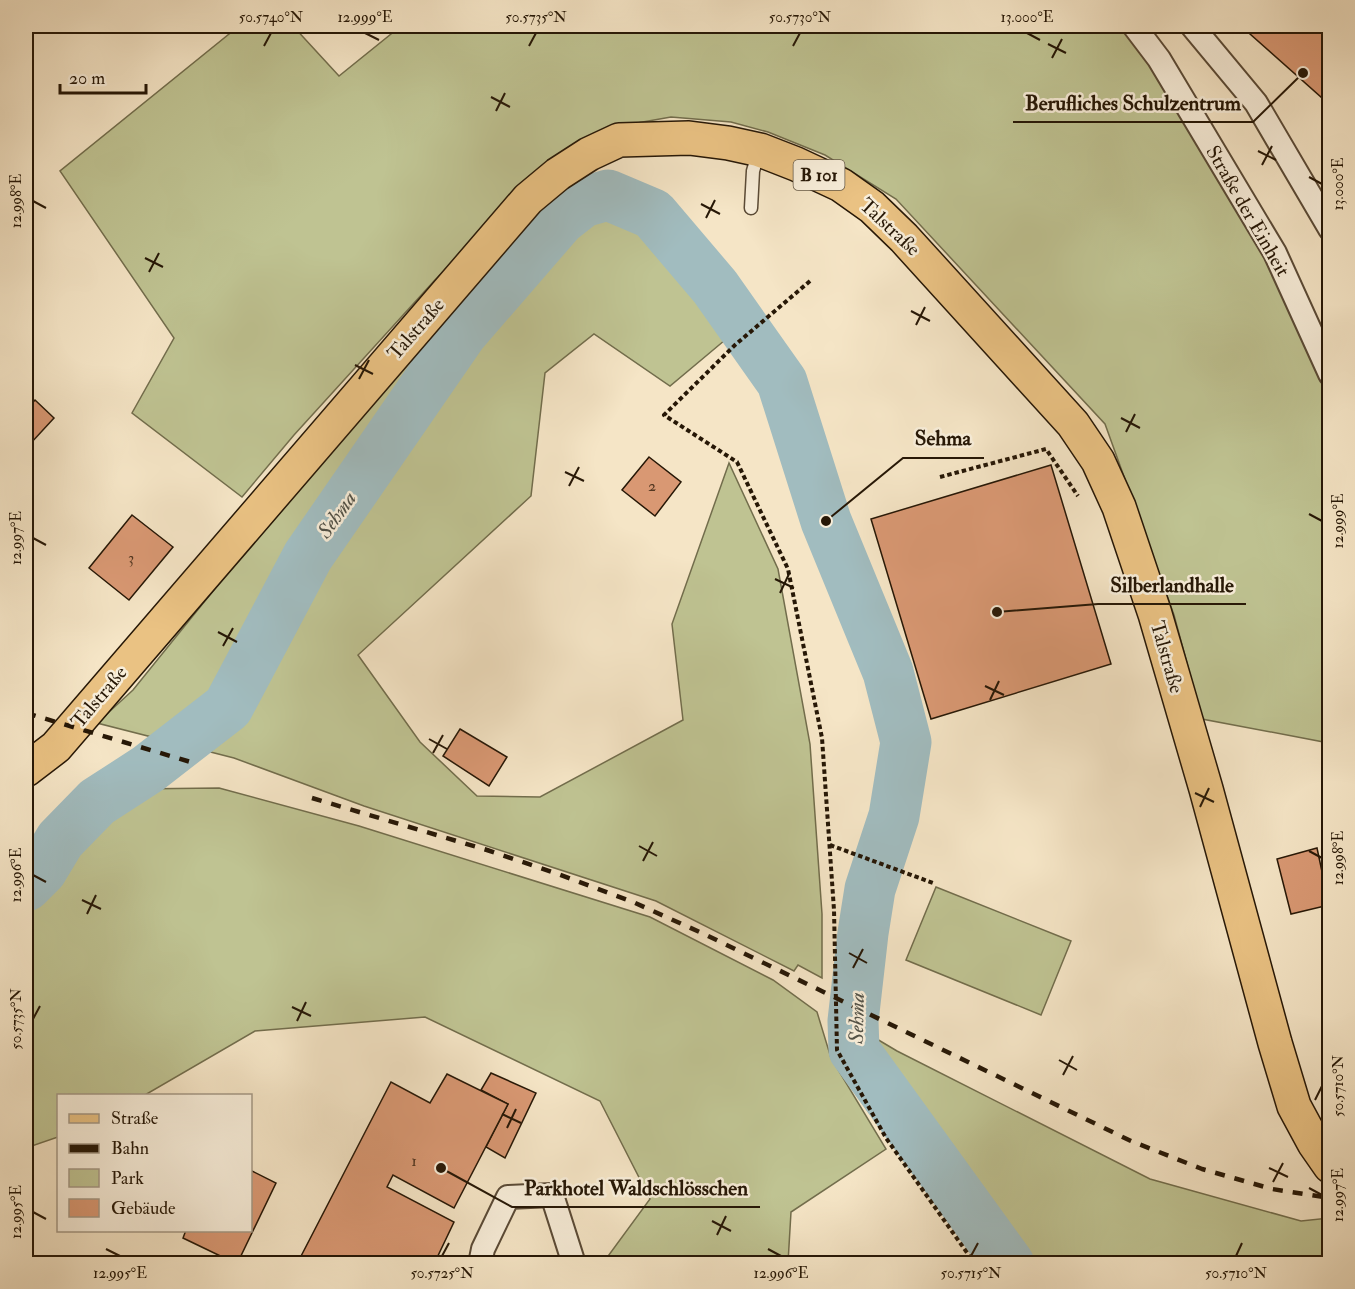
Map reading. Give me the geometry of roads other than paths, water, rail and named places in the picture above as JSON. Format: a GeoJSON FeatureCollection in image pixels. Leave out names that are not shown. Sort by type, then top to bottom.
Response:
{"type":"FeatureCollection","features":[{"type":"Feature","properties":{"kind":"main road","name":"Talstraße"},"geometry":{"type":"LineString","coordinates":[[26,770],[56,747],[528,199],[588,154],[619,140],[689,138],[760,150],[840,184],[872,207],[904,238],[1073,424],[1098,460],[1119,507],[1155,614],[1294,1106],[1329,1166]]}},
{"type":"Feature","properties":{"kind":"street","name":"Straße der Einheit"},"geometry":{"type":"LineString","coordinates":[[1134,26],[1159,60],[1275,254],[1329,374]]}},
{"type":"Feature","properties":{"kind":"street"},"geometry":{"type":"LineString","coordinates":[[1192,26],[1256,103],[1329,229]]}},
{"type":"Feature","properties":{"kind":"street"},"geometry":{"type":"LineString","coordinates":[[480,1263],[483,1249],[508,1197],[552,1194],[574,1263]]}},
{"type":"Feature","properties":{"kind":"lane"},"geometry":{"type":"LineString","coordinates":[[752,208],[753,171],[760,150]]}},
{"type":"Feature","properties":{"kind":"waterway","name":"Sehma"},"geometry":{"type":"LineString","coordinates":[[26,886],[42,870],[60,840],[97,802],[148,769],[228,707],[308,556],[462,333],[560,220],[583,202],[608,195],[653,214],[715,287],[782,382],[826,521],[888,672],[906,742],[894,816],[870,889],[853,1021],[854,1050],[1009,1264]]}},
{"type":"Feature","properties":{"kind":"railway"},"geometry":{"type":"LineString","coordinates":[[26,713],[194,763]]}},
{"type":"Feature","properties":{"kind":"railway"},"geometry":{"type":"LineString","coordinates":[[312,798],[487,850],[633,902],[704,934],[1131,1141],[1202,1169],[1272,1189],[1330,1198]]}},
{"type":"Feature","properties":{"kind":"place","name":"Berufliches Schulzentrum"},"geometry":{"type":"Point","coordinates":[1303,73]}},
{"type":"Feature","properties":{"kind":"place","name":"Sehma"},"geometry":{"type":"Point","coordinates":[826,521]}},
{"type":"Feature","properties":{"kind":"place","name":"Silberlandhalle"},"geometry":{"type":"Point","coordinates":[997,612]}},
{"type":"Feature","properties":{"kind":"place","name":"Parkhotel Waldschlösschen"},"geometry":{"type":"Point","coordinates":[441,1168]}}]}
